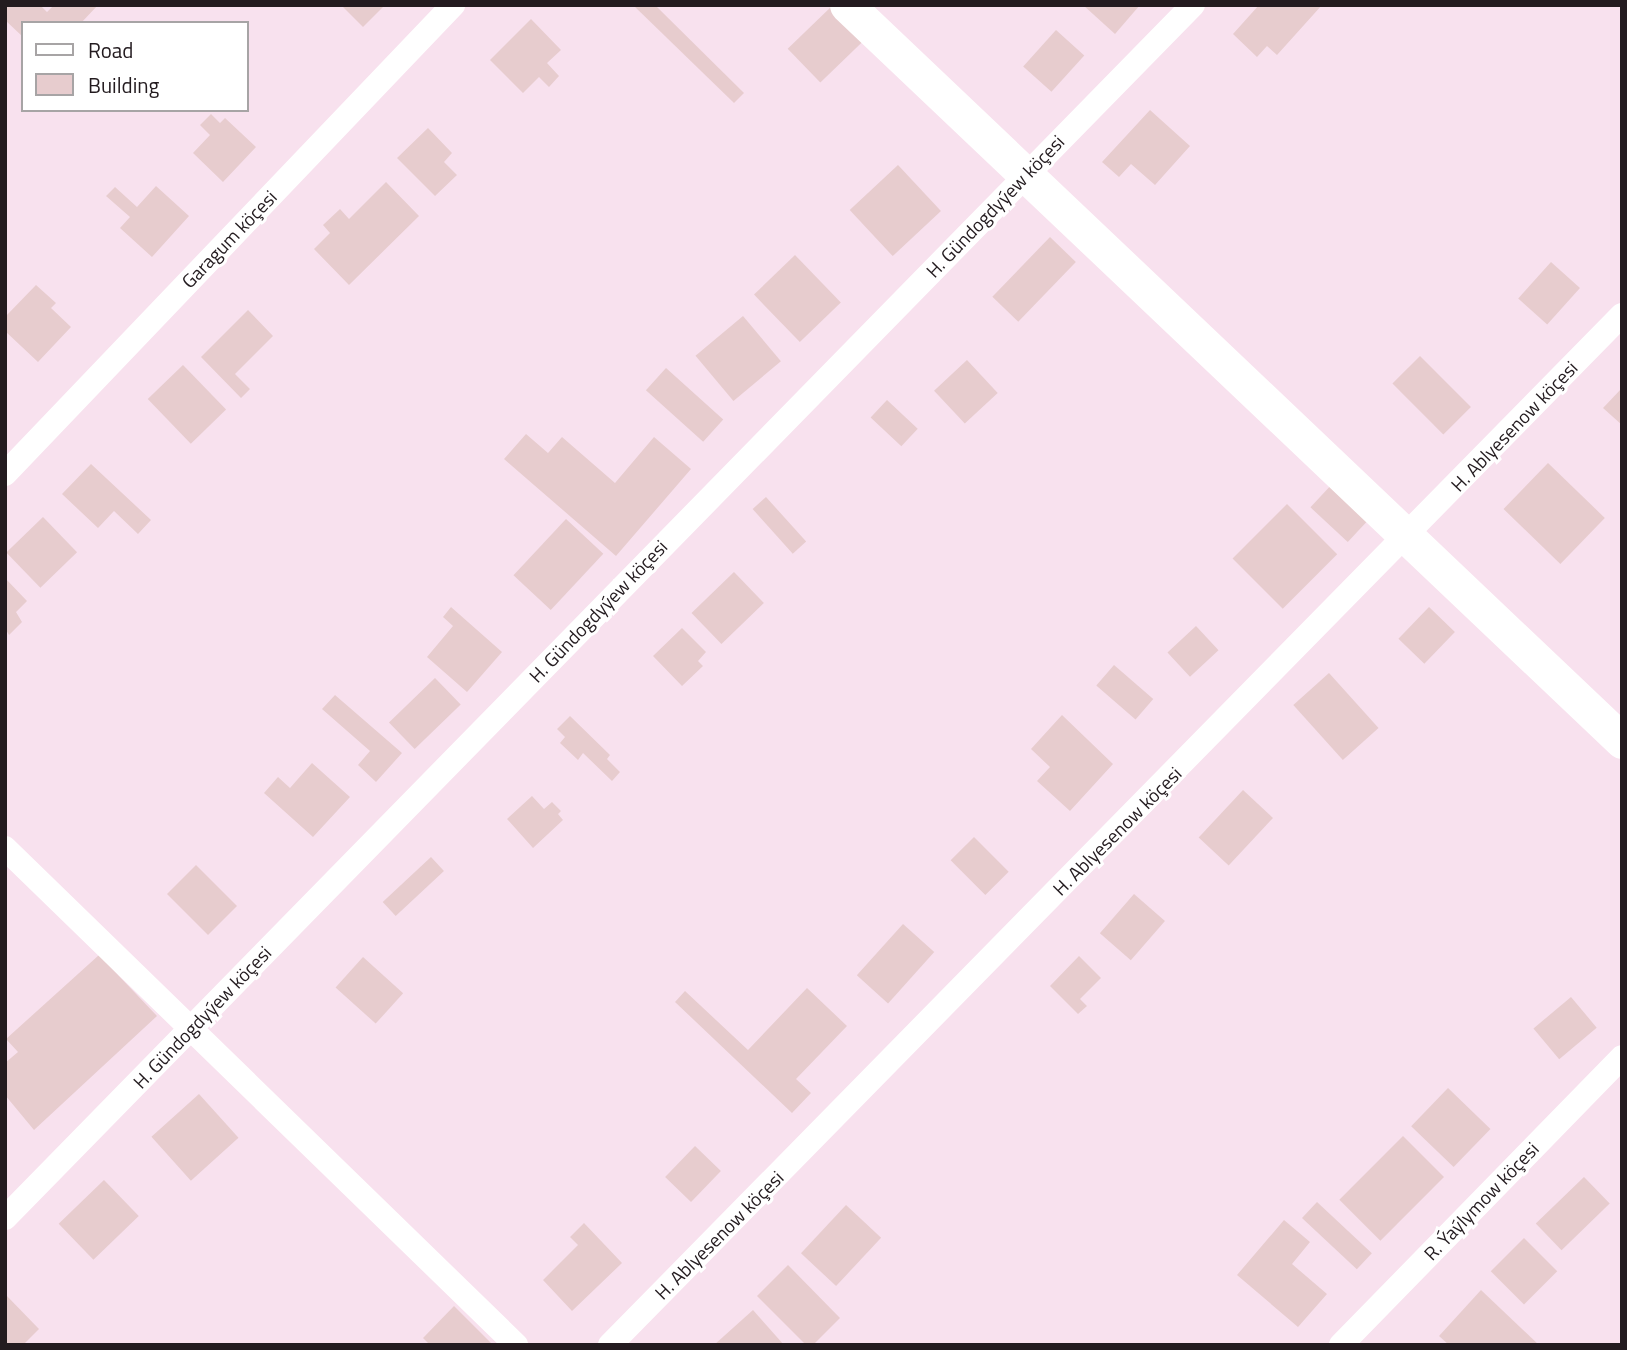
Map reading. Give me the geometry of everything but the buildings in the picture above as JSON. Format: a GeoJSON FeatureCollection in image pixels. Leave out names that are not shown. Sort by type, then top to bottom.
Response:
{"type":"FeatureCollection","features":[{"type":"Feature","properties":{"kind":"street","name":"Garagum köçesi"},"geometry":{"type":"LineString","coordinates":[[5,474],[453,5]]}},
{"type":"Feature","properties":{"kind":"street"},"geometry":{"type":"LineString","coordinates":[[847,5],[1622,741]]}},
{"type":"Feature","properties":{"kind":"street","name":"H. Gündogdyýew köçesi"},"geometry":{"type":"LineString","coordinates":[[5,1219],[1193,5]]}},
{"type":"Feature","properties":{"kind":"street","name":"H. Ablyesenow köçesi"},"geometry":{"type":"LineString","coordinates":[[610,1345],[1622,316]]}},
{"type":"Feature","properties":{"kind":"street"},"geometry":{"type":"LineString","coordinates":[[5,848],[516,1345]]}},
{"type":"Feature","properties":{"kind":"street","name":"R. Ýaýlymow köçesi"},"geometry":{"type":"LineString","coordinates":[[1341,1345],[1622,1057]]}}]}
